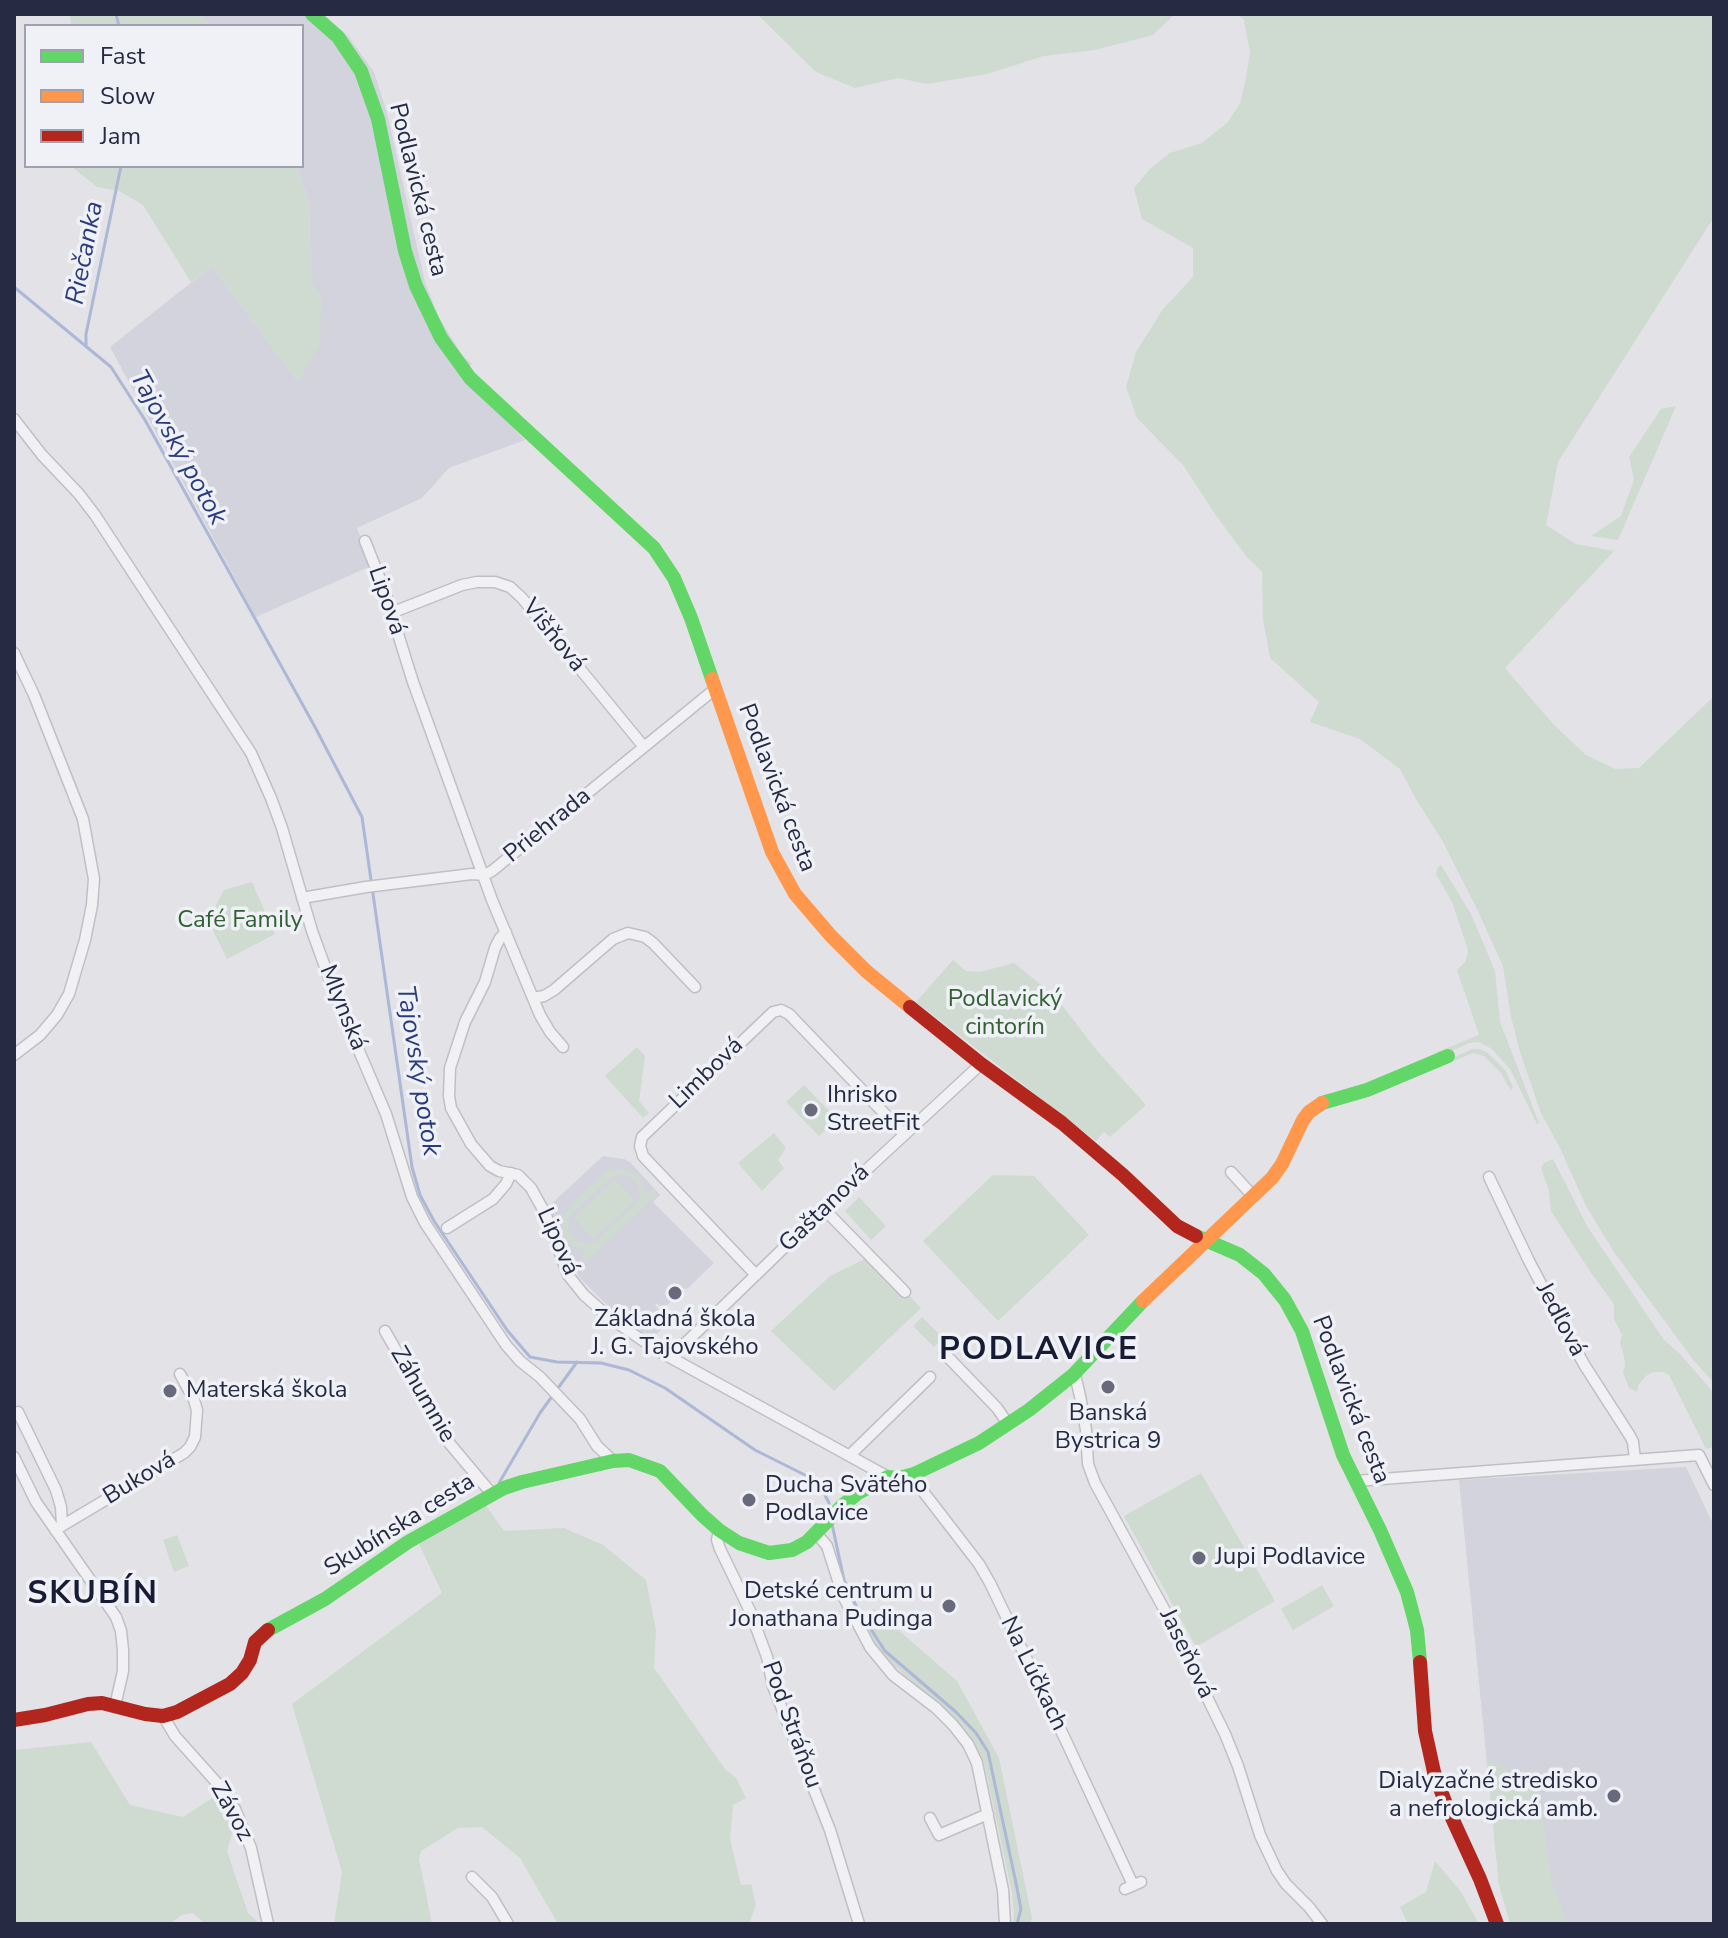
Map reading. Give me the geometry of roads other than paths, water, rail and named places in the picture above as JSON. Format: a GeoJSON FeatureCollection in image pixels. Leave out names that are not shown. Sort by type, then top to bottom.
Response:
{"type":"FeatureCollection","features":[{"type":"Feature","properties":{"kind":"main road","name":"Podlavická cesta"},"geometry":{"type":"LineString","coordinates":[[312,14],[338,37],[361,71],[378,119],[405,251],[416,286],[441,338],[470,378],[654,548],[674,578],[772,852],[795,894],[866,971],[981,1064],[1062,1123],[1177,1226],[1240,1255],[1264,1274],[1285,1300],[1302,1331],[1343,1455],[1397,1568],[1412,1609],[1417,1630],[1427,1744],[1439,1786],[1497,1924]]}},
{"type":"Feature","properties":{"kind":"main road"},"geometry":{"type":"LineString","coordinates":[[888,1477],[914,1474],[979,1443],[1073,1375],[1140,1303],[1276,1172],[1309,1112],[1325,1101],[1367,1090],[1448,1056]]}},
{"type":"Feature","properties":{"kind":"main road","name":"Skubínska cesta"},"geometry":{"type":"LineString","coordinates":[[163,1716],[188,1707],[230,1684],[242,1673],[255,1642],[264,1632],[325,1599],[408,1542],[492,1494],[522,1482],[629,1460],[660,1471],[719,1530],[739,1543],[769,1553],[792,1550],[807,1542],[858,1493],[888,1477]]}},
{"type":"Feature","properties":{"kind":"main road"},"geometry":{"type":"LineString","coordinates":[[14,1720],[102,1703],[163,1716]]}},
{"type":"Feature","properties":{"kind":"street","name":"Mlynská"},"geometry":{"type":"LineString","coordinates":[[14,419],[95,515],[251,753],[271,798],[336,997],[386,1114],[412,1197],[433,1237],[506,1345],[580,1419],[597,1446],[613,1461]]}},
{"type":"Feature","properties":{"kind":"street","name":"Lipová"},"geometry":{"type":"LineString","coordinates":[[365,541],[413,682],[506,932],[544,1022],[563,1047]]}},
{"type":"Feature","properties":{"kind":"street","name":"Višňová"},"geometry":{"type":"LineString","coordinates":[[391,613],[462,585],[495,582],[510,587],[644,747]]}},
{"type":"Feature","properties":{"kind":"street"},"geometry":{"type":"LineString","coordinates":[[14,653],[83,819],[94,879],[87,929],[69,994],[40,1035],[14,1055]]}},
{"type":"Feature","properties":{"kind":"street","name":"Priehrada"},"geometry":{"type":"LineString","coordinates":[[302,898],[366,887],[484,875],[492,871],[715,689]]}},
{"type":"Feature","properties":{"kind":"street","name":"Lipová"},"geometry":{"type":"LineString","coordinates":[[506,932],[495,948],[485,982],[458,1040],[450,1068],[449,1096],[455,1119],[480,1156],[499,1171],[518,1175],[524,1180],[546,1215],[563,1264],[575,1285],[631,1334],[888,1477]]}},
{"type":"Feature","properties":{"kind":"street"},"geometry":{"type":"LineString","coordinates":[[533,998],[554,990],[613,939],[628,933],[645,937],[653,943],[695,987]]}},
{"type":"Feature","properties":{"kind":"street","name":"Limbová"},"geometry":{"type":"LineString","coordinates":[[756,1275],[643,1156],[640,1146],[642,1137],[762,1022],[773,1012],[781,1010],[789,1014],[904,1134]]}},
{"type":"Feature","properties":{"kind":"street","name":"Gaštanová"},"geometry":{"type":"LineString","coordinates":[[671,1357],[824,1209],[981,1064]]}},
{"type":"Feature","properties":{"kind":"street"},"geometry":{"type":"LineString","coordinates":[[1231,1172],[1253,1196]]}},
{"type":"Feature","properties":{"kind":"street"},"geometry":{"type":"LineString","coordinates":[[447,1228],[493,1199],[511,1173]]}},
{"type":"Feature","properties":{"kind":"street","name":"Jedľová"},"geometry":{"type":"LineString","coordinates":[[1489,1177],[1585,1366],[1630,1436],[1635,1459]]}},
{"type":"Feature","properties":{"kind":"street"},"geometry":{"type":"LineString","coordinates":[[824,1209],[905,1292]]}},
{"type":"Feature","properties":{"kind":"street","name":"Záhumnie"},"geometry":{"type":"LineString","coordinates":[[385,1331],[450,1444],[492,1494]]}},
{"type":"Feature","properties":{"kind":"street"},"geometry":{"type":"LineString","coordinates":[[944,1353],[997,1408],[1008,1424]]}},
{"type":"Feature","properties":{"kind":"street","name":"Buková"},"geometry":{"type":"LineString","coordinates":[[59,1528],[190,1447],[195,1437],[197,1410],[180,1374]]}},
{"type":"Feature","properties":{"kind":"street","name":"Jaseňová"},"geometry":{"type":"LineString","coordinates":[[1073,1375],[1086,1430],[1088,1464],[1095,1483],[1164,1609],[1225,1734],[1260,1835],[1277,1871],[1322,1924]]}},
{"type":"Feature","properties":{"kind":"street"},"geometry":{"type":"LineString","coordinates":[[850,1455],[930,1377]]}},
{"type":"Feature","properties":{"kind":"street"},"geometry":{"type":"LineString","coordinates":[[18,1412],[56,1490],[61,1507],[59,1528]]}},
{"type":"Feature","properties":{"kind":"street"},"geometry":{"type":"LineString","coordinates":[[1356,1481],[1699,1455],[1714,1485]]}},
{"type":"Feature","properties":{"kind":"street"},"geometry":{"type":"LineString","coordinates":[[14,1457],[36,1502],[59,1528],[116,1617],[121,1631],[123,1671],[115,1706]]}},
{"type":"Feature","properties":{"kind":"street","name":"Na Lúčkach"},"geometry":{"type":"LineString","coordinates":[[914,1474],[922,1490],[990,1583],[1133,1885]]}},
{"type":"Feature","properties":{"kind":"street"},"geometry":{"type":"LineString","coordinates":[[820,1528],[843,1596],[870,1647],[893,1675],[953,1725],[968,1744],[977,1763],[1003,1890],[1005,1924]]}},
{"type":"Feature","properties":{"kind":"street","name":"Pod Stráňou"},"geometry":{"type":"LineString","coordinates":[[719,1530],[717,1540],[720,1549],[750,1611],[778,1698],[830,1830],[859,1924]]}},
{"type":"Feature","properties":{"kind":"street","name":"Závoz"},"geometry":{"type":"LineString","coordinates":[[163,1716],[175,1736],[217,1783],[235,1809],[251,1848],[268,1924]]}},
{"type":"Feature","properties":{"kind":"street"},"geometry":{"type":"LineString","coordinates":[[930,1818],[940,1837],[988,1814]]}},
{"type":"Feature","properties":{"kind":"street"},"geometry":{"type":"LineString","coordinates":[[472,1877],[492,1897],[508,1924]]}},
{"type":"Feature","properties":{"kind":"waterway","name":"Riečanka"},"geometry":{"type":"LineString","coordinates":[[116,14],[118,24]]}},
{"type":"Feature","properties":{"kind":"waterway","name":"Riečanka"},"geometry":{"type":"LineString","coordinates":[[86,346],[121,168]]}},
{"type":"Feature","properties":{"kind":"waterway","name":"Tajovský potok"},"geometry":{"type":"LineString","coordinates":[[14,287],[111,367],[145,420],[362,817],[412,1167],[420,1195],[434,1221],[507,1330],[530,1357],[557,1362],[601,1363],[629,1370],[665,1388],[755,1450],[811,1478],[822,1489],[830,1513]]}},
{"type":"Feature","properties":{"kind":"waterway"},"geometry":{"type":"LineString","coordinates":[[499,1483],[540,1413],[577,1362]]}},
{"type":"Feature","properties":{"kind":"waterway","name":"Tajovský potok"},"geometry":{"type":"LineString","coordinates":[[832,1524],[844,1580],[857,1608],[885,1651],[956,1712],[976,1733],[988,1752],[1021,1909],[1017,1924]]}},
{"type":"Feature","properties":{"kind":"place","name":"Ihrisko StreetFit"},"geometry":{"type":"Point","coordinates":[811,1110]}},
{"type":"Feature","properties":{"kind":"place","name":"Základná škola J. G. Tajovského"},"geometry":{"type":"Point","coordinates":[675,1293]}},
{"type":"Feature","properties":{"kind":"place","name":"Banská Bystrica 9"},"geometry":{"type":"Point","coordinates":[1108,1387]}},
{"type":"Feature","properties":{"kind":"place","name":"Materská škola"},"geometry":{"type":"Point","coordinates":[170,1391]}},
{"type":"Feature","properties":{"kind":"place","name":"Ducha Svätého Podlavice"},"geometry":{"type":"Point","coordinates":[749,1500]}},
{"type":"Feature","properties":{"kind":"place","name":"Jupi Podlavice"},"geometry":{"type":"Point","coordinates":[1199,1558]}},
{"type":"Feature","properties":{"kind":"place","name":"Detské centrum u Jonathana Pudinga"},"geometry":{"type":"Point","coordinates":[949,1606]}},
{"type":"Feature","properties":{"kind":"place","name":"Dialyzačné stredisko a nefrologická amb."},"geometry":{"type":"Point","coordinates":[1614,1796]}},
{"type":"Feature","properties":{"kind":"district","name":"PODLAVICE"},"geometry":{"type":"Point","coordinates":[1039,1351]}},
{"type":"Feature","properties":{"kind":"district","name":"SKUBÍN"},"geometry":{"type":"Point","coordinates":[93,1595]}},
{"type":"Feature","properties":{"kind":"park label","name":"Café Family"},"geometry":{"type":"Point","coordinates":[240,921]}},
{"type":"Feature","properties":{"kind":"park label","name":"Podlavický cintorín"},"geometry":{"type":"Point","coordinates":[1005,1014]}}]}
